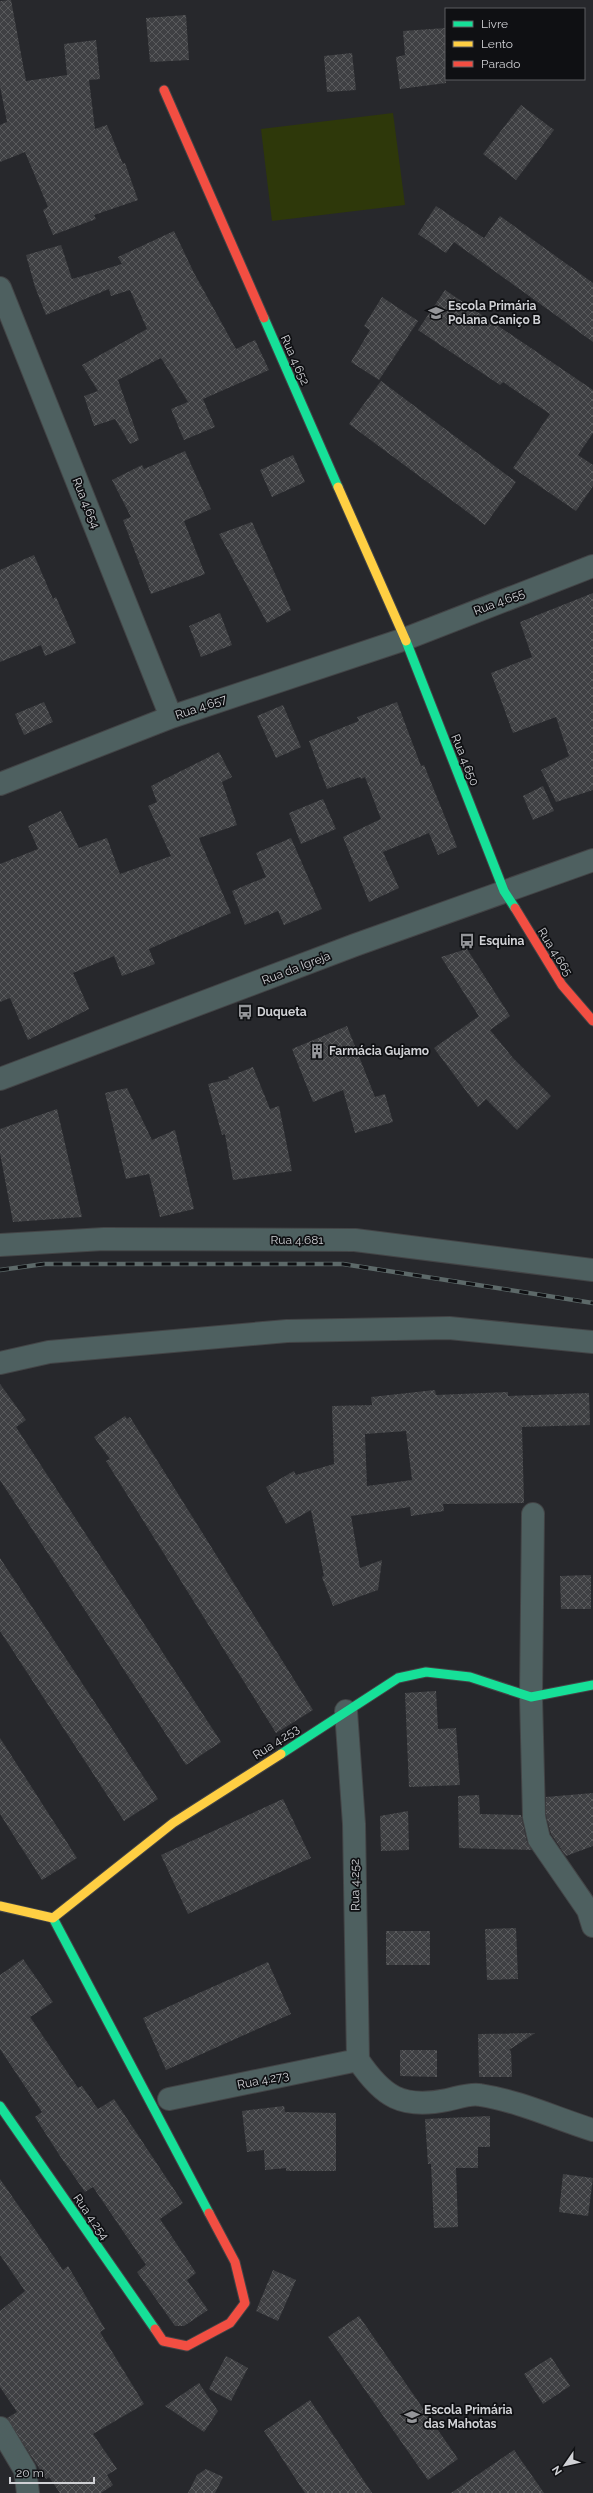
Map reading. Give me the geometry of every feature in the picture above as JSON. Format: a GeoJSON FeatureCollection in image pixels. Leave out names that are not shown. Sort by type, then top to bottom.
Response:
{"type":"FeatureCollection","features":[{"type":"Feature","properties":{"kind":"street","name":"Rua 4.652"},"geometry":{"type":"LineString","coordinates":[[164,90],[405,639]]}},
{"type":"Feature","properties":{"kind":"street","name":"Rua 4.654"},"geometry":{"type":"LineString","coordinates":[[0,288],[171,717]]}},
{"type":"Feature","properties":{"kind":"street","name":"Rua 4.655"},"geometry":{"type":"LineString","coordinates":[[405,639],[593,566]]}},
{"type":"Feature","properties":{"kind":"street","name":"Rua 4.657"},"geometry":{"type":"LineString","coordinates":[[0,784],[171,717],[405,639]]}},
{"type":"Feature","properties":{"kind":"street","name":"Rua 4.650"},"geometry":{"type":"LineString","coordinates":[[405,639],[504,891]]}},
{"type":"Feature","properties":{"kind":"street","name":"Rua da Igreja"},"geometry":{"type":"LineString","coordinates":[[0,1080],[504,891],[593,860]]}},
{"type":"Feature","properties":{"kind":"street","name":"Rua 4.665"},"geometry":{"type":"LineString","coordinates":[[504,891],[562,986],[593,1020]]}},
{"type":"Feature","properties":{"kind":"street","name":"Rua 4.681"},"geometry":{"type":"LineString","coordinates":[[0,1245],[104,1239],[355,1240],[593,1270]]}},
{"type":"Feature","properties":{"kind":"street"},"geometry":{"type":"LineString","coordinates":[[0,1363],[49,1352],[287,1331],[449,1328],[593,1342]]}},
{"type":"Feature","properties":{"kind":"street"},"geometry":{"type":"LineString","coordinates":[[533,1514],[531,1697],[534,1817],[539,1839],[588,1910],[593,1926]]}},
{"type":"Feature","properties":{"kind":"street","name":"Rua 4.253"},"geometry":{"type":"LineString","coordinates":[[53,1918],[172,1823],[398,1678],[426,1672],[470,1677],[531,1697],[593,1685]]}},
{"type":"Feature","properties":{"kind":"street","name":"Rua 4.252"},"geometry":{"type":"LineString","coordinates":[[346,1711],[354,1824],[358,2060]]}},
{"type":"Feature","properties":{"kind":"street"},"geometry":{"type":"LineString","coordinates":[[0,1906],[53,1918]]}},
{"type":"Feature","properties":{"kind":"street","name":"Rua 4.254"},"geometry":{"type":"LineString","coordinates":[[0,2106],[163,2341],[187,2346],[230,2323],[245,2303],[235,2262],[53,1918]]}},
{"type":"Feature","properties":{"kind":"street"},"geometry":{"type":"LineString","coordinates":[[358,2060],[373,2082],[394,2098],[425,2105],[478,2094],[526,2105],[593,2130]]}},
{"type":"Feature","properties":{"kind":"street","name":"Rua 4.273"},"geometry":{"type":"LineString","coordinates":[[169,2099],[358,2060]]}},
{"type":"Feature","properties":{"kind":"street"},"geometry":{"type":"LineString","coordinates":[[0,2428],[25,2470],[28,2493]]}},
{"type":"Feature","properties":{"kind":"green space"},"geometry":{"type":"Polygon","coordinates":[[[393,113],[405,205],[272,221],[261,129],[393,113]]]}},
{"type":"Feature","properties":{"kind":"building"},"geometry":{"type":"Polygon","coordinates":[[[11,0],[26,81],[67,75],[64,44],[96,40],[100,79],[89,80],[95,129],[107,125],[123,164],[125,163],[138,200],[94,215],[96,219],[53,235],[43,210],[48,207],[25,152],[0,162],[0,125],[7,122],[0,86],[0,1],[11,0]]]}},
{"type":"Feature","properties":{"kind":"building"},"geometry":{"type":"Polygon","coordinates":[[[186,15],[189,60],[150,62],[146,18],[186,15]]]}},
{"type":"Feature","properties":{"kind":"building"},"geometry":{"type":"Polygon","coordinates":[[[445,28],[446,83],[400,89],[396,57],[405,55],[403,31],[445,28]]]}},
{"type":"Feature","properties":{"kind":"building"},"geometry":{"type":"Polygon","coordinates":[[[352,53],[356,90],[327,92],[324,56],[352,53]]]}},
{"type":"Feature","properties":{"kind":"building"},"geometry":{"type":"Polygon","coordinates":[[[521,105],[554,130],[516,180],[483,154],[521,105]]]}},
{"type":"Feature","properties":{"kind":"building"},"geometry":{"type":"Polygon","coordinates":[[[436,206],[484,238],[500,216],[593,283],[593,342],[454,242],[446,253],[418,234],[436,206]]]}},
{"type":"Feature","properties":{"kind":"building"},"geometry":{"type":"Polygon","coordinates":[[[174,231],[194,273],[236,349],[255,340],[269,370],[203,399],[215,427],[184,440],[171,409],[188,402],[161,358],[118,380],[139,440],[130,444],[115,419],[94,426],[84,396],[98,391],[82,365],[147,329],[130,290],[111,296],[109,289],[46,315],[35,287],[26,255],[61,245],[72,279],[122,264],[118,257],[174,231]]]}},
{"type":"Feature","properties":{"kind":"building"},"geometry":{"type":"Polygon","coordinates":[[[445,290],[593,390],[593,433],[578,455],[593,465],[593,486],[576,511],[513,468],[550,414],[503,382],[500,385],[418,330],[445,290]]]}},
{"type":"Feature","properties":{"kind":"building"},"geometry":{"type":"Polygon","coordinates":[[[382,297],[418,321],[379,380],[351,362],[370,330],[364,326],[382,297]]]}},
{"type":"Feature","properties":{"kind":"building"},"geometry":{"type":"Polygon","coordinates":[[[381,381],[516,482],[485,525],[349,424],[381,381]]]}},
{"type":"Feature","properties":{"kind":"building"},"geometry":{"type":"Polygon","coordinates":[[[185,451],[211,509],[184,521],[205,574],[151,594],[123,520],[131,517],[112,480],[142,465],[144,469],[185,451]]]}},
{"type":"Feature","properties":{"kind":"building"},"geometry":{"type":"Polygon","coordinates":[[[293,455],[305,482],[272,497],[260,470],[293,455]]]}},
{"type":"Feature","properties":{"kind":"building"},"geometry":{"type":"Polygon","coordinates":[[[252,522],[291,610],[267,623],[219,534],[252,522]]]}},
{"type":"Feature","properties":{"kind":"building"},"geometry":{"type":"Polygon","coordinates":[[[34,555],[53,599],[56,597],[76,643],[45,656],[41,645],[0,662],[0,570],[34,555]]]}},
{"type":"Feature","properties":{"kind":"building"},"geometry":{"type":"Polygon","coordinates":[[[593,593],[593,790],[556,802],[541,770],[569,756],[556,717],[513,733],[491,673],[532,657],[520,622],[593,593]]]}},
{"type":"Feature","properties":{"kind":"building"},"geometry":{"type":"Polygon","coordinates":[[[220,613],[232,645],[201,657],[189,626],[220,613]]]}},
{"type":"Feature","properties":{"kind":"building"},"geometry":{"type":"Polygon","coordinates":[[[44,702],[53,722],[24,735],[15,714],[44,702]]]}},
{"type":"Feature","properties":{"kind":"building"},"geometry":{"type":"Polygon","coordinates":[[[397,702],[421,766],[424,765],[457,847],[438,855],[429,833],[383,852],[399,888],[369,902],[343,837],[381,819],[365,777],[361,779],[360,777],[327,789],[309,741],[359,721],[357,717],[397,702]]]}},
{"type":"Feature","properties":{"kind":"building"},"geometry":{"type":"Polygon","coordinates":[[[283,705],[301,747],[276,758],[257,716],[283,705]]]}},
{"type":"Feature","properties":{"kind":"building"},"geometry":{"type":"Polygon","coordinates":[[[219,752],[232,777],[222,782],[237,825],[199,838],[231,913],[149,949],[155,964],[122,976],[114,956],[73,973],[89,1009],[28,1040],[10,998],[0,1002],[0,864],[38,849],[28,826],[61,811],[79,848],[107,838],[120,874],[171,856],[148,806],[157,802],[151,786],[219,752]]]}},
{"type":"Feature","properties":{"kind":"building"},"geometry":{"type":"Polygon","coordinates":[[[543,786],[554,811],[533,820],[523,796],[543,786]]]}},
{"type":"Feature","properties":{"kind":"building"},"geometry":{"type":"Polygon","coordinates":[[[323,799],[336,829],[301,844],[289,813],[323,799]]]}},
{"type":"Feature","properties":{"kind":"building"},"geometry":{"type":"Polygon","coordinates":[[[291,838],[322,909],[284,925],[278,911],[245,925],[232,891],[266,877],[256,853],[291,838]]]}},
{"type":"Feature","properties":{"kind":"building"},"geometry":{"type":"Polygon","coordinates":[[[467,949],[510,1016],[490,1030],[513,1058],[551,1096],[517,1130],[486,1099],[478,1107],[434,1048],[479,1016],[441,957],[467,949]]]}},
{"type":"Feature","properties":{"kind":"building"},"geometry":{"type":"Polygon","coordinates":[[[347,1026],[375,1097],[385,1094],[393,1122],[355,1133],[343,1090],[313,1102],[292,1049],[347,1026]]]}},
{"type":"Feature","properties":{"kind":"building"},"geometry":{"type":"Polygon","coordinates":[[[253,1067],[270,1109],[279,1106],[292,1171],[233,1180],[225,1134],[222,1135],[208,1084],[229,1079],[228,1077],[253,1067]]]}},
{"type":"Feature","properties":{"kind":"building"},"geometry":{"type":"Polygon","coordinates":[[[127,1088],[152,1140],[175,1130],[194,1209],[160,1217],[149,1174],[126,1179],[105,1093],[127,1088]]]}},
{"type":"Feature","properties":{"kind":"building"},"geometry":{"type":"Polygon","coordinates":[[[57,1109],[82,1217],[13,1222],[0,1153],[0,1129],[57,1109]]]}},
{"type":"Feature","properties":{"kind":"building"},"geometry":{"type":"Polygon","coordinates":[[[0,1384],[26,1420],[16,1427],[221,1742],[186,1765],[0,1480],[0,1384]]]}},
{"type":"Feature","properties":{"kind":"building"},"geometry":{"type":"Polygon","coordinates":[[[435,1390],[436,1395],[508,1392],[508,1396],[589,1393],[590,1425],[522,1427],[524,1503],[443,1504],[444,1511],[411,1516],[410,1507],[351,1516],[360,1568],[382,1560],[378,1590],[333,1606],[322,1577],[324,1576],[311,1510],[286,1524],[266,1487],[294,1471],[296,1475],[334,1464],[332,1406],[372,1405],[371,1397],[435,1390]],[[406,1431],[365,1434],[367,1486],[412,1480],[406,1431]]]}},
{"type":"Feature","properties":{"kind":"building"},"geometry":{"type":"Polygon","coordinates":[[[125,1416],[127,1419],[130,1417],[313,1710],[276,1733],[106,1461],[110,1459],[94,1437],[125,1416]]]}},
{"type":"Feature","properties":{"kind":"building"},"geometry":{"type":"Polygon","coordinates":[[[0,1558],[158,1799],[124,1821],[0,1631],[0,1558]]]}},
{"type":"Feature","properties":{"kind":"building"},"geometry":{"type":"Polygon","coordinates":[[[591,1575],[591,1609],[561,1609],[560,1576],[591,1575]]]}},
{"type":"Feature","properties":{"kind":"building"},"geometry":{"type":"Polygon","coordinates":[[[436,1691],[438,1729],[456,1728],[460,1785],[409,1787],[405,1693],[436,1691]]]}},
{"type":"Feature","properties":{"kind":"building"},"geometry":{"type":"Polygon","coordinates":[[[0,1738],[77,1858],[42,1880],[0,1814],[0,1738]]]}},
{"type":"Feature","properties":{"kind":"building"},"geometry":{"type":"Polygon","coordinates":[[[593,1793],[593,1846],[566,1856],[551,1834],[546,1815],[546,1797],[593,1793]]]}},
{"type":"Feature","properties":{"kind":"building"},"geometry":{"type":"Polygon","coordinates":[[[479,1795],[480,1814],[521,1815],[527,1842],[532,1850],[459,1848],[458,1796],[479,1795]]]}},
{"type":"Feature","properties":{"kind":"building"},"geometry":{"type":"Polygon","coordinates":[[[283,1799],[311,1858],[188,1914],[161,1855],[283,1799]]]}},
{"type":"Feature","properties":{"kind":"building"},"geometry":{"type":"Polygon","coordinates":[[[408,1811],[409,1850],[381,1851],[380,1816],[408,1811]]]}},
{"type":"Feature","properties":{"kind":"building"},"geometry":{"type":"Polygon","coordinates":[[[516,1928],[518,1979],[487,1980],[485,1929],[516,1928]]]}},
{"type":"Feature","properties":{"kind":"building"},"geometry":{"type":"Polygon","coordinates":[[[386,1931],[430,1931],[430,1965],[386,1965],[386,1931]]]}},
{"type":"Feature","properties":{"kind":"building"},"geometry":{"type":"Polygon","coordinates":[[[23,1959],[53,2002],[30,2017],[78,2088],[82,2086],[98,2109],[114,2099],[183,2203],[160,2219],[196,2273],[187,2280],[208,2310],[184,2326],[175,2326],[137,2272],[146,2265],[93,2187],[85,2192],[60,2156],[35,2117],[42,2112],[0,2049],[0,1975],[23,1959]]]}},
{"type":"Feature","properties":{"kind":"building"},"geometry":{"type":"Polygon","coordinates":[[[268,1962],[291,2014],[166,2070],[143,2018],[268,1962]]]}},
{"type":"Feature","properties":{"kind":"building"},"geometry":{"type":"Polygon","coordinates":[[[535,2033],[509,2050],[511,2051],[512,2077],[479,2077],[478,2034],[535,2033]]]}},
{"type":"Feature","properties":{"kind":"building"},"geometry":{"type":"Polygon","coordinates":[[[400,2050],[437,2050],[437,2077],[400,2076],[400,2050]]]}},
{"type":"Feature","properties":{"kind":"building"},"geometry":{"type":"Polygon","coordinates":[[[284,2106],[285,2112],[336,2113],[336,2171],[286,2171],[286,2168],[265,2170],[264,2150],[247,2152],[242,2111],[284,2106]]]}},
{"type":"Feature","properties":{"kind":"building"},"geometry":{"type":"Polygon","coordinates":[[[490,2116],[490,2147],[478,2147],[478,2168],[456,2168],[458,2227],[434,2228],[431,2164],[428,2164],[425,2119],[490,2116]]]}},
{"type":"Feature","properties":{"kind":"building"},"geometry":{"type":"Polygon","coordinates":[[[563,2174],[593,2178],[588,2216],[559,2212],[563,2174]]]}},
{"type":"Feature","properties":{"kind":"building"},"geometry":{"type":"Polygon","coordinates":[[[0,2179],[63,2270],[68,2266],[105,2329],[100,2332],[144,2404],[93,2434],[117,2469],[107,2475],[113,2485],[101,2493],[60,2493],[49,2477],[46,2479],[7,2418],[17,2412],[0,2387],[0,2311],[25,2291],[0,2255],[0,2179]]]}},
{"type":"Feature","properties":{"kind":"building"},"geometry":{"type":"Polygon","coordinates":[[[273,2270],[296,2280],[278,2321],[256,2311],[273,2270]]]}},
{"type":"Feature","properties":{"kind":"building"},"geometry":{"type":"Polygon","coordinates":[[[359,2316],[458,2459],[428,2480],[328,2337],[359,2316]]]}},
{"type":"Feature","properties":{"kind":"building"},"geometry":{"type":"Polygon","coordinates":[[[226,2356],[248,2368],[231,2401],[209,2389],[226,2356]]]}},
{"type":"Feature","properties":{"kind":"building"},"geometry":{"type":"Polygon","coordinates":[[[551,2357],[570,2386],[543,2404],[524,2374],[551,2357]]]}},
{"type":"Feature","properties":{"kind":"building"},"geometry":{"type":"Polygon","coordinates":[[[199,2383],[218,2411],[204,2432],[165,2406],[199,2383]]]}},
{"type":"Feature","properties":{"kind":"building"},"geometry":{"type":"Polygon","coordinates":[[[310,2400],[372,2493],[305,2493],[264,2431],[310,2400]]]}},
{"type":"Feature","properties":{"kind":"building"},"geometry":{"type":"Polygon","coordinates":[[[514,2450],[544,2493],[451,2493],[514,2450]]]}},
{"type":"Feature","properties":{"kind":"building"},"geometry":{"type":"Polygon","coordinates":[[[206,2469],[223,2477],[215,2493],[188,2493],[197,2475],[206,2469]]]}},
{"type":"Feature","properties":{"kind":"railway"},"geometry":{"type":"LineString","coordinates":[[0,1270],[44,1264],[343,1264],[593,1303]]}},
{"type":"Feature","properties":{"kind":"traffic: fast"},"geometry":{"type":"LineString","coordinates":[[264,318],[338,487]]}},
{"type":"Feature","properties":{"kind":"traffic: fast"},"geometry":{"type":"LineString","coordinates":[[406,641],[504,891],[515,908]]}},
{"type":"Feature","properties":{"kind":"traffic: fast"},"geometry":{"type":"LineString","coordinates":[[281,1754],[398,1678],[426,1672],[470,1677],[531,1697],[593,1685]]}},
{"type":"Feature","properties":{"kind":"traffic: fast"},"geometry":{"type":"LineString","coordinates":[[53,1918],[209,2213]]}},
{"type":"Feature","properties":{"kind":"traffic: fast"},"geometry":{"type":"LineString","coordinates":[[0,2106],[155,2329]]}},
{"type":"Feature","properties":{"kind":"traffic: slow"},"geometry":{"type":"LineString","coordinates":[[338,487],[406,641]]}},
{"type":"Feature","properties":{"kind":"traffic: slow"},"geometry":{"type":"LineString","coordinates":[[0,1906],[53,1918],[173,1823],[281,1754]]}},
{"type":"Feature","properties":{"kind":"traffic: jam"},"geometry":{"type":"LineString","coordinates":[[164,90],[264,318]]}},
{"type":"Feature","properties":{"kind":"traffic: jam"},"geometry":{"type":"LineString","coordinates":[[515,908],[562,985],[593,1021]]}},
{"type":"Feature","properties":{"kind":"traffic: jam"},"geometry":{"type":"LineString","coordinates":[[155,2329],[163,2341],[187,2346],[230,2323],[245,2303],[235,2262],[209,2213]]}},
{"type":"Feature","properties":{"kind":"place","name":"Escola Primária Polana Caniço B"},"geometry":{"type":"Point","coordinates":[436,313]}},
{"type":"Feature","properties":{"kind":"place","name":"Esquina"},"geometry":{"type":"Point","coordinates":[467,941]}},
{"type":"Feature","properties":{"kind":"place","name":"Duqueta"},"geometry":{"type":"Point","coordinates":[245,1012]}},
{"type":"Feature","properties":{"kind":"place","name":"Farmácia Gujamo"},"geometry":{"type":"Point","coordinates":[317,1051]}},
{"type":"Feature","properties":{"kind":"place","name":"Escola Primária das Mahotas"},"geometry":{"type":"Point","coordinates":[412,2417]}}]}
